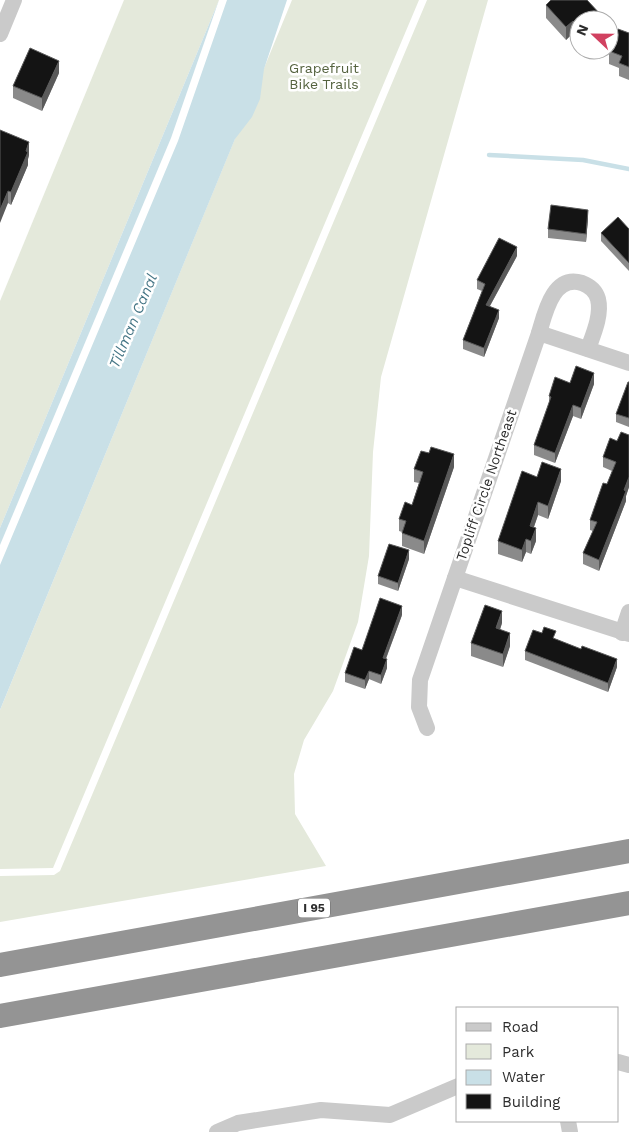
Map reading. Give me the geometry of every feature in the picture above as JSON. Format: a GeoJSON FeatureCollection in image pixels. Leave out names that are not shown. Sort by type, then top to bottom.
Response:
{"type":"FeatureCollection","features":[{"type":"Feature","properties":{"kind":"highway","name":"I 95"},"geometry":{"type":"LineString","coordinates":[[0,964],[629,851]]}},
{"type":"Feature","properties":{"kind":"highway"},"geometry":{"type":"LineString","coordinates":[[0,1016],[629,903]]}},
{"type":"Feature","properties":{"kind":"street"},"geometry":{"type":"LineString","coordinates":[[0,34],[14,0]]}},
{"type":"Feature","properties":{"kind":"street","name":"Topliff Circle Northeast"},"geometry":{"type":"LineString","coordinates":[[427,728],[419,707],[420,680],[548,303],[555,292],[569,283],[584,284],[590,287],[598,299],[596,322],[588,349]]}},
{"type":"Feature","properties":{"kind":"street"},"geometry":{"type":"LineString","coordinates":[[539,333],[629,363]]}},
{"type":"Feature","properties":{"kind":"street"},"geometry":{"type":"LineString","coordinates":[[454,578],[626,633],[629,612]]}},
{"type":"Feature","properties":{"kind":"street"},"geometry":{"type":"LineString","coordinates":[[217,1132],[238,1123],[321,1110],[390,1115],[456,1087]]}},
{"type":"Feature","properties":{"kind":"green space"},"geometry":{"type":"Polygon","coordinates":[[[124,0],[219,0],[0,528],[0,301],[124,0]]]}},
{"type":"Feature","properties":{"kind":"green space","name":"Grapefruit Bike Trails"},"geometry":{"type":"Polygon","coordinates":[[[292,0],[419,0],[53,868],[0,869],[0,710],[292,0]]]}},
{"type":"Feature","properties":{"kind":"green space"},"geometry":{"type":"Polygon","coordinates":[[[427,0],[488,0],[381,377],[373,452],[369,556],[358,622],[333,691],[304,740],[294,774],[295,814],[326,866],[0,922],[0,876],[54,875],[60,871],[427,0]]]}},
{"type":"Feature","properties":{"kind":"water"},"geometry":{"type":"Polygon","coordinates":[[[219,0],[171,138],[0,545],[0,528],[219,0]]]}},
{"type":"Feature","properties":{"kind":"water","name":"Tillman Canal"},"geometry":{"type":"Polygon","coordinates":[[[227,0],[287,0],[264,69],[260,99],[252,117],[235,139],[0,710],[0,565],[178,141],[227,0]]]}},
{"type":"Feature","properties":{"kind":"building"},"geometry":{"type":"Polygon","coordinates":[[[551,0],[587,0],[596,10],[569,10],[569,24],[566,27],[546,5],[551,0]]]}},
{"type":"Feature","properties":{"kind":"building"},"geometry":{"type":"Polygon","coordinates":[[[619,29],[629,33],[629,67],[619,63],[622,56],[619,55],[619,29]]]}},
{"type":"Feature","properties":{"kind":"building"},"geometry":{"type":"Polygon","coordinates":[[[30,48],[59,61],[42,98],[13,86],[30,48]]]}},
{"type":"Feature","properties":{"kind":"building"},"geometry":{"type":"Polygon","coordinates":[[[0,130],[29,142],[26,151],[28,152],[11,192],[8,191],[0,210],[0,130]]]}},
{"type":"Feature","properties":{"kind":"building"},"geometry":{"type":"Polygon","coordinates":[[[551,205],[588,210],[586,234],[548,229],[551,205]]]}},
{"type":"Feature","properties":{"kind":"building"},"geometry":{"type":"Polygon","coordinates":[[[618,217],[629,229],[629,263],[601,233],[618,217]]]}},
{"type":"Feature","properties":{"kind":"building"},"geometry":{"type":"Polygon","coordinates":[[[499,238],[517,247],[486,305],[499,310],[484,348],[463,340],[485,284],[477,280],[499,238]]]}},
{"type":"Feature","properties":{"kind":"building"},"geometry":{"type":"Polygon","coordinates":[[[576,366],[594,373],[581,408],[573,405],[555,453],[534,445],[551,397],[549,396],[555,377],[570,383],[576,366]]]}},
{"type":"Feature","properties":{"kind":"building"},"geometry":{"type":"Polygon","coordinates":[[[629,382],[629,418],[616,414],[629,382]]]}},
{"type":"Feature","properties":{"kind":"building"},"geometry":{"type":"Polygon","coordinates":[[[621,432],[629,435],[629,477],[624,490],[626,491],[599,560],[583,553],[597,522],[590,520],[603,483],[607,484],[616,462],[603,457],[610,438],[617,441],[621,432]]]}},
{"type":"Feature","properties":{"kind":"building"},"geometry":{"type":"Polygon","coordinates":[[[431,447],[454,454],[424,541],[402,533],[406,521],[399,519],[405,502],[412,505],[423,472],[414,469],[421,451],[429,453],[431,447]]]}},
{"type":"Feature","properties":{"kind":"building"},"geometry":{"type":"Polygon","coordinates":[[[542,462],[561,469],[548,506],[538,502],[530,526],[536,528],[531,541],[526,539],[522,550],[498,541],[522,471],[537,477],[542,462]]]}},
{"type":"Feature","properties":{"kind":"building"},"geometry":{"type":"Polygon","coordinates":[[[389,544],[409,550],[398,583],[378,576],[389,544]]]}},
{"type":"Feature","properties":{"kind":"building"},"geometry":{"type":"Polygon","coordinates":[[[380,598],[402,606],[383,658],[387,659],[381,675],[369,671],[365,680],[345,673],[354,647],[362,650],[380,598]]]}},
{"type":"Feature","properties":{"kind":"building"},"geometry":{"type":"Polygon","coordinates":[[[485,605],[502,611],[496,628],[510,633],[503,654],[471,643],[485,605]]]}},
{"type":"Feature","properties":{"kind":"building"},"geometry":{"type":"Polygon","coordinates":[[[544,627],[556,631],[553,638],[581,649],[582,646],[617,659],[608,683],[525,651],[533,630],[542,633],[544,627]]]}},
{"type":"Feature","properties":{"kind":"waterway"},"geometry":{"type":"LineString","coordinates":[[489,155],[583,160],[629,169]]}}]}
